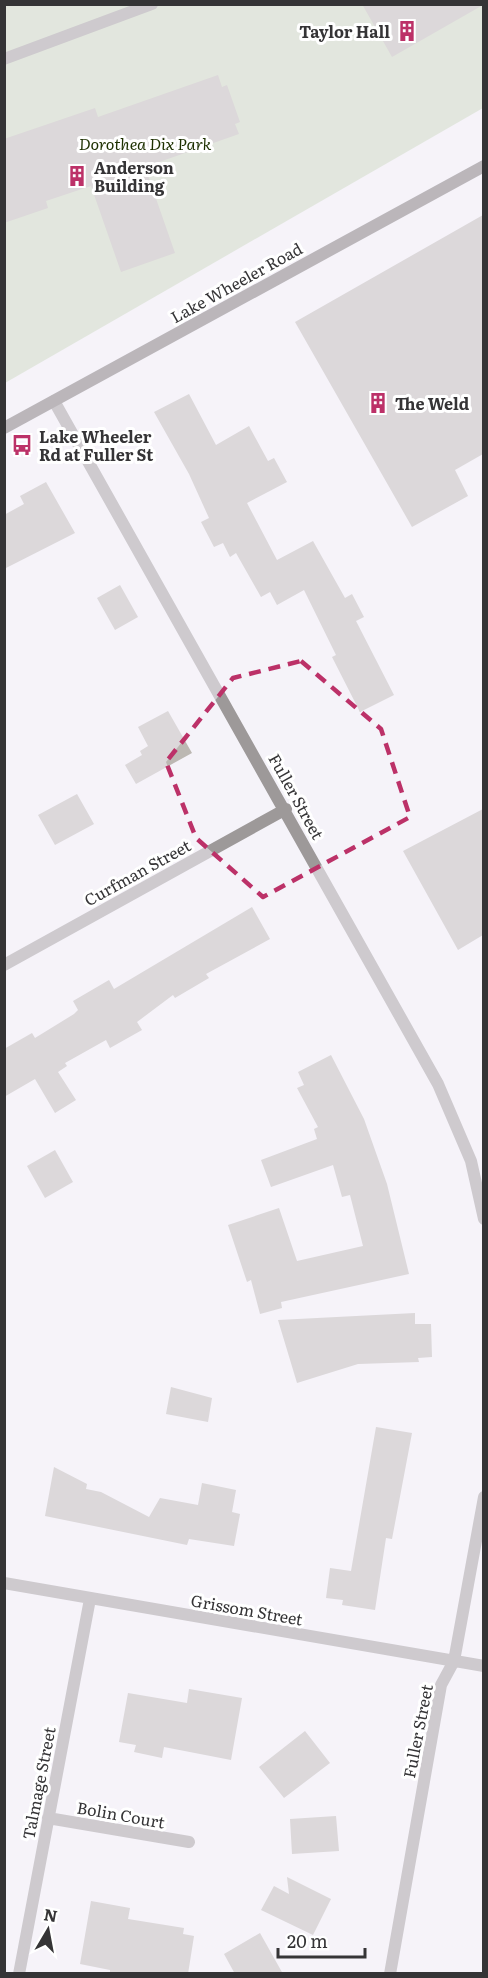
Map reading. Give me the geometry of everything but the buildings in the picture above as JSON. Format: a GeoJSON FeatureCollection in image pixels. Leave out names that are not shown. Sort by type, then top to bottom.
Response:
{"type":"FeatureCollection","features":[{"type":"Feature","properties":{"kind":"main road","name":"Lake Wheeler Road"},"geometry":{"type":"LineString","coordinates":[[4,428],[483,166]]}},
{"type":"Feature","properties":{"kind":"street"},"geometry":{"type":"LineString","coordinates":[[4,59],[152,4]]}},
{"type":"Feature","properties":{"kind":"street","name":"Fuller Street"},"geometry":{"type":"LineString","coordinates":[[54,401],[438,1084],[471,1161],[483,1219]]}},
{"type":"Feature","properties":{"kind":"street","name":"Curfman Street"},"geometry":{"type":"LineString","coordinates":[[4,965],[285,809]]}},
{"type":"Feature","properties":{"kind":"street","name":"Fuller Street"},"geometry":{"type":"LineString","coordinates":[[390,1974],[441,1685],[454,1661],[483,1497]]}},
{"type":"Feature","properties":{"kind":"street","name":"Grissom Street"},"geometry":{"type":"LineString","coordinates":[[4,1583],[483,1666]]}},
{"type":"Feature","properties":{"kind":"street","name":"Talmage Street"},"geometry":{"type":"LineString","coordinates":[[19,1974],[90,1599]]}},
{"type":"Feature","properties":{"kind":"street","name":"Bolin Court"},"geometry":{"type":"LineString","coordinates":[[48,1818],[189,1842]]}},
{"type":"Feature","properties":{"kind":"highlighted area"},"geometry":{"type":"Polygon","coordinates":[[[301,661],[381,729],[410,817],[263,897],[196,838],[166,762],[233,678],[301,661]]]}},
{"type":"Feature","properties":{"kind":"green space","name":"Dorothea Dix Park"},"geometry":{"type":"Polygon","coordinates":[[[5,5],[483,5],[483,108],[5,383],[5,5]]]}},
{"type":"Feature","properties":{"kind":"place","name":"Taylor Hall"},"geometry":{"type":"Point","coordinates":[407,31]}},
{"type":"Feature","properties":{"kind":"place","name":"Anderson Building"},"geometry":{"type":"Point","coordinates":[77,176]}},
{"type":"Feature","properties":{"kind":"place","name":"The Weld"},"geometry":{"type":"Point","coordinates":[378,403]}},
{"type":"Feature","properties":{"kind":"place","name":"Lake Wheeler Rd at Fuller St"},"geometry":{"type":"Point","coordinates":[22,445]}}]}
